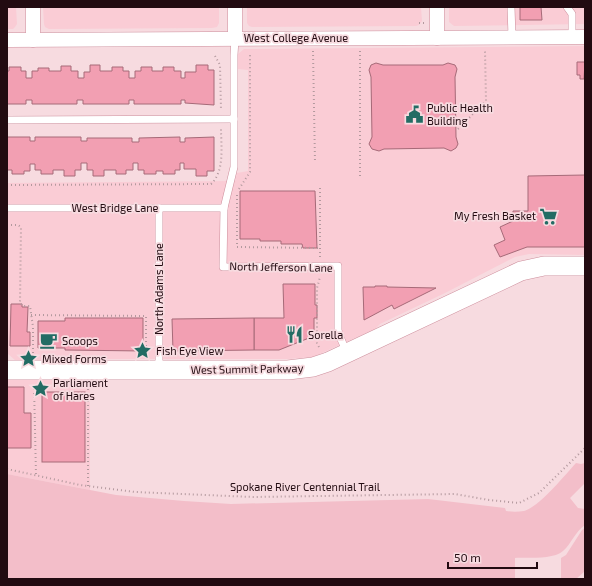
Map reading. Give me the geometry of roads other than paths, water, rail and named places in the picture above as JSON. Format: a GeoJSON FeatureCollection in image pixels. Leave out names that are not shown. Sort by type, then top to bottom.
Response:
{"type":"FeatureCollection","features":[{"type":"Feature","properties":{"kind":"street"},"geometry":{"type":"LineString","coordinates":[[33,7],[33,40]]}},
{"type":"Feature","properties":{"kind":"street"},"geometry":{"type":"LineString","coordinates":[[235,7],[235,39]]}},
{"type":"Feature","properties":{"kind":"street"},"geometry":{"type":"LineString","coordinates":[[437,7],[437,38]]}},
{"type":"Feature","properties":{"kind":"street","name":"West College Avenue"},"geometry":{"type":"LineString","coordinates":[[7,40],[579,37]]}},
{"type":"Feature","properties":{"kind":"street","name":"West Summit Parkway"},"geometry":{"type":"LineString","coordinates":[[7,370],[297,369],[320,365],[521,271],[544,266],[585,266]]}},
{"type":"Feature","properties":{"kind":"lane"},"geometry":{"type":"LineString","coordinates":[[511,7],[512,37]]}},
{"type":"Feature","properties":{"kind":"lane"},"geometry":{"type":"LineString","coordinates":[[567,7],[572,14],[579,37]]}},
{"type":"Feature","properties":{"kind":"lane","name":"North Jefferson Lane"},"geometry":{"type":"LineString","coordinates":[[235,39],[234,167],[224,208],[223,267],[338,266],[338,330],[347,353]]}},
{"type":"Feature","properties":{"kind":"lane"},"geometry":{"type":"LineString","coordinates":[[7,120],[234,119]]}},
{"type":"Feature","properties":{"kind":"lane","name":"West Bridge Lane"},"geometry":{"type":"LineString","coordinates":[[7,208],[224,208]]}},
{"type":"Feature","properties":{"kind":"lane","name":"North Adams Lane"},"geometry":{"type":"LineString","coordinates":[[159,208],[159,370]]}},
{"type":"Feature","properties":{"kind":"place","name":"Public Health Building"},"geometry":{"type":"Point","coordinates":[414,114]}},
{"type":"Feature","properties":{"kind":"place","name":"My Fresh Basket"},"geometry":{"type":"Point","coordinates":[549,216]}},
{"type":"Feature","properties":{"kind":"place","name":"Sorella"},"geometry":{"type":"Point","coordinates":[295,335]}},
{"type":"Feature","properties":{"kind":"place","name":"Scoops"},"geometry":{"type":"Point","coordinates":[49,341]}},
{"type":"Feature","properties":{"kind":"place","name":"Fish Eye View"},"geometry":{"type":"Point","coordinates":[143,351]}},
{"type":"Feature","properties":{"kind":"place","name":"Mixed Forms"},"geometry":{"type":"Point","coordinates":[29,359]}},
{"type":"Feature","properties":{"kind":"place","name":"Parliament of Hares"},"geometry":{"type":"Point","coordinates":[40,389]}}]}
